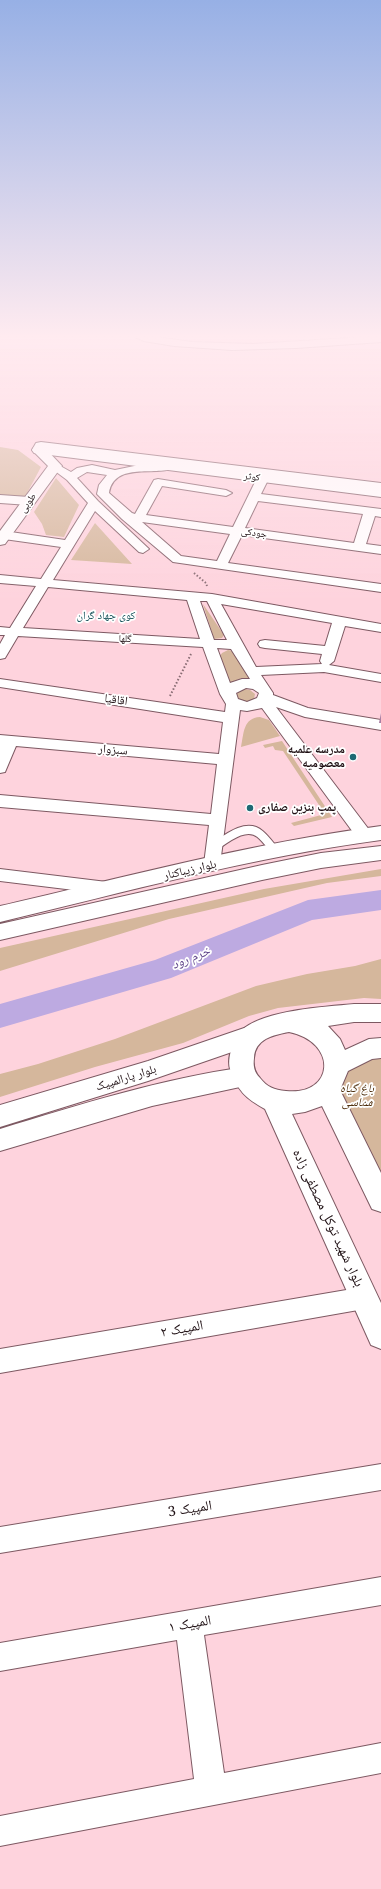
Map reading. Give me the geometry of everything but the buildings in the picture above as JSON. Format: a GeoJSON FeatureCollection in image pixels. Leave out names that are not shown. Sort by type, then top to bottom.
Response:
{"type":"FeatureCollection","features":[{"type":"Feature","properties":{"kind":"main road","name":"کوثر"},"geometry":{"type":"LineString","coordinates":[[39,450],[41,446],[264,475],[381,493]]}},
{"type":"Feature","properties":{"kind":"main road"},"geometry":{"type":"LineString","coordinates":[[39,450],[55,466]]}},
{"type":"Feature","properties":{"kind":"main road","name":"کوثر"},"geometry":{"type":"LineString","coordinates":[[39,450],[183,468],[381,487]]}},
{"type":"Feature","properties":{"kind":"main road","name":"طوبی"},"geometry":{"type":"LineString","coordinates":[[2,538],[55,466]]}},
{"type":"Feature","properties":{"kind":"main road","name":"بلوار زیباکنار"},"geometry":{"type":"LineString","coordinates":[[0,914],[107,888],[213,856],[275,851],[336,839],[372,834]]}},
{"type":"Feature","properties":{"kind":"main road"},"geometry":{"type":"LineString","coordinates":[[336,839],[346,857]]}},
{"type":"Feature","properties":{"kind":"main road","name":"بلوار زیباکنار"},"geometry":{"type":"LineString","coordinates":[[0,932],[248,875],[346,857],[381,853]]}},
{"type":"Feature","properties":{"kind":"main road"},"geometry":{"type":"LineString","coordinates":[[289,1022],[304,1025],[317,1031],[328,1040],[335,1052],[337,1065],[335,1078],[327,1090],[316,1098],[288,1104],[274,1101],[260,1094],[249,1084],[245,1077],[240,1059],[243,1047],[250,1036],[261,1028],[275,1023],[354,1013],[381,1013]]}},
{"type":"Feature","properties":{"kind":"main road","name":"بلوار پارالمپیک"},"geometry":{"type":"LineString","coordinates":[[0,1116],[148,1071],[250,1036]]}},
{"type":"Feature","properties":{"kind":"main road"},"geometry":{"type":"LineString","coordinates":[[337,1065],[369,1050],[381,1048]]}},
{"type":"Feature","properties":{"kind":"main road","name":"بلوار پارالمپیک"},"geometry":{"type":"LineString","coordinates":[[0,1140],[154,1094],[245,1077]]}},
{"type":"Feature","properties":{"kind":"main road"},"geometry":{"type":"LineString","coordinates":[[327,1090],[381,1200]]}},
{"type":"Feature","properties":{"kind":"main road","name":"بلوار شهید توکل مصطفی زاده"},"geometry":{"type":"LineString","coordinates":[[274,1101],[381,1335]]}},
{"type":"Feature","properties":{"kind":"street"},"geometry":{"type":"LineString","coordinates":[[55,466],[71,478],[94,503],[143,549]]}},
{"type":"Feature","properties":{"kind":"street"},"geometry":{"type":"LineString","coordinates":[[183,468],[141,467],[116,474],[106,483],[103,489],[103,494],[132,517],[177,559],[381,588]]}},
{"type":"Feature","properties":{"kind":"street"},"geometry":{"type":"LineString","coordinates":[[71,478],[78,471],[86,469],[106,469],[116,474]]}},
{"type":"Feature","properties":{"kind":"street"},"geometry":{"type":"LineString","coordinates":[[221,565],[264,475]]}},
{"type":"Feature","properties":{"kind":"street"},"geometry":{"type":"LineString","coordinates":[[132,517],[158,482],[226,493]]}},
{"type":"Feature","properties":{"kind":"street"},"geometry":{"type":"LineString","coordinates":[[254,497],[375,513],[359,547]]}},
{"type":"Feature","properties":{"kind":"street"},"geometry":{"type":"LineString","coordinates":[[0,499],[29,501]]}},
{"type":"Feature","properties":{"kind":"street"},"geometry":{"type":"LineString","coordinates":[[0,655],[7,632],[44,583],[94,503]]}},
{"type":"Feature","properties":{"kind":"street","name":"جودکی"},"geometry":{"type":"LineString","coordinates":[[132,517],[381,550]]}},
{"type":"Feature","properties":{"kind":"street"},"geometry":{"type":"LineString","coordinates":[[2,538],[68,544]]}},
{"type":"Feature","properties":{"kind":"street"},"geometry":{"type":"LineString","coordinates":[[0,579],[212,598],[381,628]]}},
{"type":"Feature","properties":{"kind":"street"},"geometry":{"type":"LineString","coordinates":[[192,596],[231,705]]}},
{"type":"Feature","properties":{"kind":"street"},"geometry":{"type":"LineString","coordinates":[[212,598],[264,696],[305,712],[381,725]]}},
{"type":"Feature","properties":{"kind":"street"},"geometry":{"type":"LineString","coordinates":[[324,668],[340,621]]}},
{"type":"Feature","properties":{"kind":"street","name":"گلها"},"geometry":{"type":"LineString","coordinates":[[7,632],[236,645]]}},
{"type":"Feature","properties":{"kind":"street"},"geometry":{"type":"LineString","coordinates":[[264,644],[330,650]]}},
{"type":"Feature","properties":{"kind":"street"},"geometry":{"type":"LineString","coordinates":[[252,671],[324,668],[381,678]]}},
{"type":"Feature","properties":{"kind":"street","name":"اقاقیا"},"geometry":{"type":"LineString","coordinates":[[0,683],[165,708],[231,705]]}},
{"type":"Feature","properties":{"kind":"street"},"geometry":{"type":"LineString","coordinates":[[213,856],[226,760],[231,705],[230,689],[242,683],[257,685],[372,834]]}},
{"type":"Feature","properties":{"kind":"street"},"geometry":{"type":"LineString","coordinates":[[231,705],[246,707],[253,706],[264,696]]}},
{"type":"Feature","properties":{"kind":"street"},"geometry":{"type":"LineString","coordinates":[[0,768],[5,741]]}},
{"type":"Feature","properties":{"kind":"street","name":"سبزوار"},"geometry":{"type":"LineString","coordinates":[[5,741],[226,760]]}},
{"type":"Feature","properties":{"kind":"street"},"geometry":{"type":"LineString","coordinates":[[0,801],[218,820]]}},
{"type":"Feature","properties":{"kind":"street"},"geometry":{"type":"LineString","coordinates":[[0,875],[107,888]]}},
{"type":"Feature","properties":{"kind":"street","name":"المپیک ۲"},"geometry":{"type":"LineString","coordinates":[[0,1361],[364,1298]]}},
{"type":"Feature","properties":{"kind":"street","name":"المپیک 3"},"geometry":{"type":"LineString","coordinates":[[0,1540],[381,1477]]}},
{"type":"Feature","properties":{"kind":"street","name":"المپیک ۱"},"geometry":{"type":"LineString","coordinates":[[0,1657],[381,1591]]}},
{"type":"Feature","properties":{"kind":"street"},"geometry":{"type":"LineString","coordinates":[[189,1624],[211,1791]]}},
{"type":"Feature","properties":{"kind":"street"},"geometry":{"type":"LineString","coordinates":[[0,1831],[381,1758]]}},
{"type":"Feature","properties":{"kind":"path"},"geometry":{"type":"LineString","coordinates":[[177,559],[206,582],[212,598]]}},
{"type":"Feature","properties":{"kind":"path"},"geometry":{"type":"LineString","coordinates":[[165,708],[196,643]]}},
{"type":"Feature","properties":{"kind":"green space"},"geometry":{"type":"Polygon","coordinates":[[[0,447],[18,450],[41,467],[25,497],[0,495],[0,447]]]}},
{"type":"Feature","properties":{"kind":"green space"},"geometry":{"type":"Polygon","coordinates":[[[56,478],[79,505],[64,537],[46,535],[42,524],[34,512],[56,478]]]}},
{"type":"Feature","properties":{"kind":"green space"},"geometry":{"type":"Polygon","coordinates":[[[95,523],[132,564],[71,560],[95,523]]]}},
{"type":"Feature","properties":{"kind":"green space"},"geometry":{"type":"Polygon","coordinates":[[[203,604],[224,635],[222,638],[214,639],[203,604]]]}},
{"type":"Feature","properties":{"kind":"green space"},"geometry":{"type":"Polygon","coordinates":[[[228,650],[234,651],[254,681],[242,678],[229,683],[220,656],[228,650]]]}},
{"type":"Feature","properties":{"kind":"green space"},"geometry":{"type":"Polygon","coordinates":[[[244,689],[250,690],[255,694],[254,699],[246,702],[238,700],[236,694],[244,689]]]}},
{"type":"Feature","properties":{"kind":"green space"},"geometry":{"type":"Polygon","coordinates":[[[260,717],[269,720],[280,736],[241,747],[247,723],[254,718],[260,717]]]}},
{"type":"Feature","properties":{"kind":"green space"},"geometry":{"type":"Polygon","coordinates":[[[282,741],[332,817],[294,826],[291,823],[325,814],[283,751],[275,750],[273,746],[265,748],[263,745],[282,741]]]}},
{"type":"Feature","properties":{"kind":"green space"},"geometry":{"type":"Polygon","coordinates":[[[381,869],[381,876],[327,883],[169,919],[0,971],[0,948],[264,889],[381,869]]]}},
{"type":"Feature","properties":{"kind":"green space"},"geometry":{"type":"Polygon","coordinates":[[[381,959],[381,999],[364,998],[278,1008],[249,1016],[183,1043],[95,1067],[0,1097],[0,1074],[38,1064],[115,1039],[256,986],[307,974],[355,966],[381,959]]]}},
{"type":"Feature","properties":{"kind":"green space","name":"باغ گیاه شناسی"},"geometry":{"type":"Polygon","coordinates":[[[369,1049],[381,1051],[381,1199],[327,1090],[369,1049]]]}},
{"type":"Feature","properties":{"kind":"waterway","name":"خرم رود"},"geometry":{"type":"LineString","coordinates":[[0,1016],[161,970],[308,910],[381,900]]}},
{"type":"Feature","properties":{"kind":"place","name":"مدرسه علمیه معصومیه"},"geometry":{"type":"Point","coordinates":[353,757]}},
{"type":"Feature","properties":{"kind":"place","name":"پمپ بنزین صفاری"},"geometry":{"type":"Point","coordinates":[250,808]}},
{"type":"Feature","properties":{"kind":"district","name":"کوی جهاد گران"},"geometry":{"type":"Point","coordinates":[106,616]}}]}
